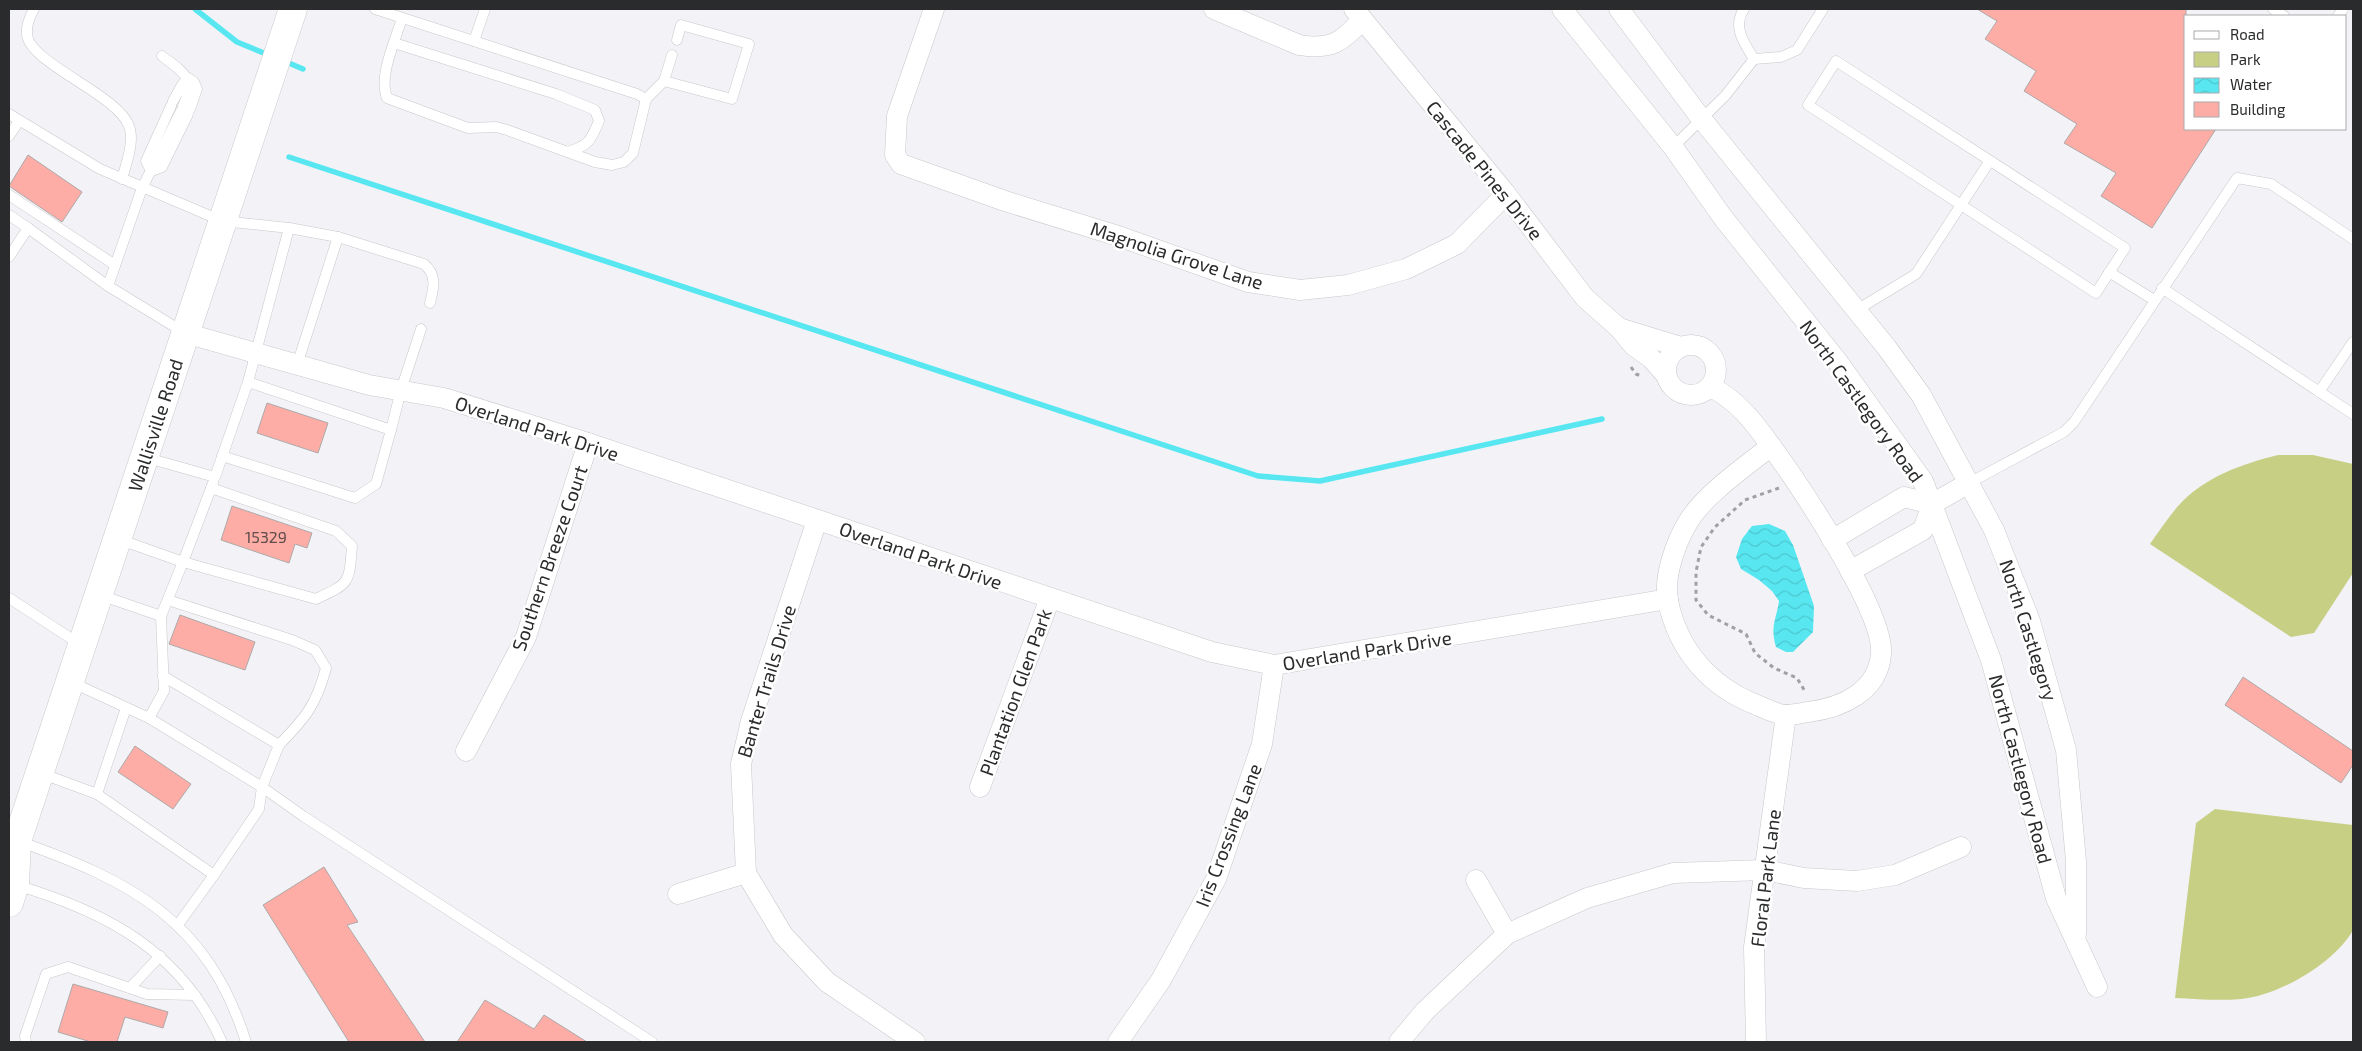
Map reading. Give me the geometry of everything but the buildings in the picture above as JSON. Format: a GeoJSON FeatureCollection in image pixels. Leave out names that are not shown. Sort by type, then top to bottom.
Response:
{"type":"FeatureCollection","features":[{"type":"Feature","properties":{"kind":"main road","name":"Wallisville Road"},"geometry":{"type":"LineString","coordinates":[[12,894],[13,845],[71,682],[292,10]]}},
{"type":"Feature","properties":{"kind":"street","name":"Magnolia Grove Lane"},"geometry":{"type":"LineString","coordinates":[[934,9],[897,116],[895,155],[900,164],[1115,235],[1189,263],[1248,282],[1300,290],[1348,285],[1406,269],[1457,244],[1506,194]]}},
{"type":"Feature","properties":{"kind":"street"},"geometry":{"type":"LineString","coordinates":[[1214,9],[1299,45],[1313,48],[1328,46],[1341,41],[1350,34],[1358,14]]}},
{"type":"Feature","properties":{"kind":"street","name":"North Castlegory Road"},"geometry":{"type":"LineString","coordinates":[[1562,9],[1673,147],[1724,219],[1838,362],[1923,481],[1991,660],[2056,898],[2076,939]]}},
{"type":"Feature","properties":{"kind":"street"},"geometry":{"type":"LineString","coordinates":[[1619,9],[1703,119],[1855,310]]}},
{"type":"Feature","properties":{"kind":"street","name":"Cascade Pines Drive"},"geometry":{"type":"LineString","coordinates":[[1358,14],[1506,194],[1585,298],[1619,328],[1634,346],[1652,358],[1665,374]]}},
{"type":"Feature","properties":{"kind":"street","name":"North Castlegory"},"geometry":{"type":"LineString","coordinates":[[1855,310],[1887,348],[1921,395],[1994,530],[2030,622],[2066,750],[2076,861],[2076,939],[2097,987]]}},
{"type":"Feature","properties":{"kind":"street","name":"Cascade Pines Drive"},"geometry":{"type":"LineString","coordinates":[[1619,328],[1681,347]]}},
{"type":"Feature","properties":{"kind":"street","name":"Overland Park Drive"},"geometry":{"type":"LineString","coordinates":[[185,333],[369,385],[444,398],[588,443],[1212,652],[1274,666],[1668,599]]}},
{"type":"Feature","properties":{"kind":"street"},"geometry":{"type":"LineString","coordinates":[[1698,346],[1710,353],[1716,370],[1711,387],[1700,394],[1683,395],[1671,387],[1665,374],[1669,356],[1681,347],[1698,346]]}},
{"type":"Feature","properties":{"kind":"street"},"geometry":{"type":"LineString","coordinates":[[1711,387],[1728,396],[1748,413],[1796,480],[1850,571],[1868,607],[1878,637],[1881,653],[1878,671],[1866,687],[1851,701],[1816,711],[1786,715],[1749,702],[1710,679],[1693,658],[1676,625],[1668,599],[1674,550],[1689,520],[1716,490],[1771,446]]}},
{"type":"Feature","properties":{"kind":"street","name":"Southern Breeze Court"},"geometry":{"type":"LineString","coordinates":[[466,751],[526,637],[588,443]]}},
{"type":"Feature","properties":{"kind":"street"},"geometry":{"type":"LineString","coordinates":[[1850,571],[1923,530],[1932,504],[1969,483]]}},
{"type":"Feature","properties":{"kind":"street"},"geometry":{"type":"LineString","coordinates":[[1832,540],[1904,497],[1932,504]]}},
{"type":"Feature","properties":{"kind":"street","name":"Banter Trails Drive"},"geometry":{"type":"LineString","coordinates":[[817,520],[751,721],[741,764],[746,873],[783,935],[826,982],[915,1042]]}},
{"type":"Feature","properties":{"kind":"street","name":"Plantation Glen Park"},"geometry":{"type":"LineString","coordinates":[[980,787],[1050,598]]}},
{"type":"Feature","properties":{"kind":"street","name":"Iris Crossing Lane"},"geometry":{"type":"LineString","coordinates":[[1118,1042],[1161,980],[1216,879],[1262,744],[1274,666]]}},
{"type":"Feature","properties":{"kind":"street","name":"Floral Park Lane"},"geometry":{"type":"LineString","coordinates":[[1756,1042],[1754,947],[1786,715]]}},
{"type":"Feature","properties":{"kind":"street"},"geometry":{"type":"LineString","coordinates":[[1399,1042],[1425,1012],[1507,934],[1586,898],[1673,873],[1765,870],[1804,878],[1857,881],[1895,875],[1961,847]]}},
{"type":"Feature","properties":{"kind":"street"},"geometry":{"type":"LineString","coordinates":[[678,894],[746,873]]}},
{"type":"Feature","properties":{"kind":"street"},"geometry":{"type":"LineString","coordinates":[[1476,880],[1507,934]]}},
{"type":"Feature","properties":{"kind":"lane"},"geometry":{"type":"LineString","coordinates":[[34,9],[29,18],[27,35],[34,47],[69,76],[119,111],[130,126],[129,148],[122,179]]}},
{"type":"Feature","properties":{"kind":"lane"},"geometry":{"type":"LineString","coordinates":[[375,9],[638,94],[646,99]]}},
{"type":"Feature","properties":{"kind":"lane"},"geometry":{"type":"LineString","coordinates":[[474,41],[485,9]]}},
{"type":"Feature","properties":{"kind":"lane"},"geometry":{"type":"LineString","coordinates":[[1744,9],[1739,30],[1743,42],[1754,59]]}},
{"type":"Feature","properties":{"kind":"lane"},"geometry":{"type":"LineString","coordinates":[[1673,147],[1725,96],[1754,59],[1781,58],[1796,50],[1823,9]]}},
{"type":"Feature","properties":{"kind":"lane"},"geometry":{"type":"LineString","coordinates":[[402,18],[384,77],[384,90],[387,98],[468,128],[502,129],[595,162],[612,165],[624,162],[633,153],[646,99],[664,81],[672,55]]}},
{"type":"Feature","properties":{"kind":"lane"},"geometry":{"type":"LineString","coordinates":[[664,81],[732,99],[749,44],[681,25],[677,40]]}},
{"type":"Feature","properties":{"kind":"lane"},"geometry":{"type":"LineString","coordinates":[[394,43],[547,91],[596,110],[599,121],[590,142],[578,149],[567,152]]}},
{"type":"Feature","properties":{"kind":"lane"},"geometry":{"type":"LineString","coordinates":[[108,286],[142,188],[181,108],[197,89],[194,82],[162,56]]}},
{"type":"Feature","properties":{"kind":"lane"},"geometry":{"type":"LineString","coordinates":[[1836,61],[1989,162],[2125,248],[2096,293],[1808,105],[1836,61]]}},
{"type":"Feature","properties":{"kind":"lane"},"geometry":{"type":"LineString","coordinates":[[181,108],[182,85],[188,78]]}},
{"type":"Feature","properties":{"kind":"lane"},"geometry":{"type":"LineString","coordinates":[[9,114],[19,122],[100,169],[222,221],[289,228],[338,237],[424,264],[431,270],[434,284],[430,303]]}},
{"type":"Feature","properties":{"kind":"lane"},"geometry":{"type":"LineString","coordinates":[[9,136],[19,122]]}},
{"type":"Feature","properties":{"kind":"lane"},"geometry":{"type":"LineString","coordinates":[[1855,310],[1916,274],[1989,162]]}},
{"type":"Feature","properties":{"kind":"lane"},"geometry":{"type":"LineString","coordinates":[[1969,483],[2064,432],[2074,422],[2237,178],[2271,184],[2353,238]]}},
{"type":"Feature","properties":{"kind":"lane"},"geometry":{"type":"LineString","coordinates":[[9,195],[116,265]]}},
{"type":"Feature","properties":{"kind":"lane"},"geometry":{"type":"LineString","coordinates":[[9,215],[108,286],[185,333]]}},
{"type":"Feature","properties":{"kind":"lane"},"geometry":{"type":"LineString","coordinates":[[9,257],[28,228]]}},
{"type":"Feature","properties":{"kind":"lane"},"geometry":{"type":"LineString","coordinates":[[149,718],[164,691],[161,616],[215,478],[248,382],[254,352],[289,228]]}},
{"type":"Feature","properties":{"kind":"lane"},"geometry":{"type":"LineString","coordinates":[[298,364],[338,237]]}},
{"type":"Feature","properties":{"kind":"lane"},"geometry":{"type":"LineString","coordinates":[[2109,272],[2154,300]]}},
{"type":"Feature","properties":{"kind":"lane"},"geometry":{"type":"LineString","coordinates":[[2162,288],[2353,414]]}},
{"type":"Feature","properties":{"kind":"lane"},"geometry":{"type":"LineString","coordinates":[[222,456],[355,498],[376,484],[401,390],[421,329]]}},
{"type":"Feature","properties":{"kind":"lane"},"geometry":{"type":"LineString","coordinates":[[2319,392],[2353,342]]}},
{"type":"Feature","properties":{"kind":"lane"},"geometry":{"type":"LineString","coordinates":[[248,382],[391,430]]}},
{"type":"Feature","properties":{"kind":"lane"},"geometry":{"type":"LineString","coordinates":[[144,457],[215,478]]}},
{"type":"Feature","properties":{"kind":"lane"},"geometry":{"type":"LineString","coordinates":[[118,539],[182,562],[316,599],[342,587],[349,577],[352,546],[336,531],[210,488]]}},
{"type":"Feature","properties":{"kind":"lane"},"geometry":{"type":"LineString","coordinates":[[100,595],[161,616]]}},
{"type":"Feature","properties":{"kind":"lane"},"geometry":{"type":"LineString","coordinates":[[9,598],[83,646]]}},
{"type":"Feature","properties":{"kind":"lane"},"geometry":{"type":"LineString","coordinates":[[168,600],[292,640],[315,650],[326,668],[319,694],[307,716],[279,745],[262,787],[259,809],[177,926]]}},
{"type":"Feature","properties":{"kind":"lane"},"geometry":{"type":"LineString","coordinates":[[163,676],[279,745]]}},
{"type":"Feature","properties":{"kind":"lane"},"geometry":{"type":"LineString","coordinates":[[71,682],[149,718],[262,787],[303,816],[652,1042]]}},
{"type":"Feature","properties":{"kind":"lane"},"geometry":{"type":"LineString","coordinates":[[97,794],[126,708]]}},
{"type":"Feature","properties":{"kind":"lane"},"geometry":{"type":"LineString","coordinates":[[40,773],[97,794],[214,875]]}},
{"type":"Feature","properties":{"kind":"lane"},"geometry":{"type":"LineString","coordinates":[[13,845],[76,862],[104,874],[156,906],[192,940],[216,974],[230,999],[246,1042]]}},
{"type":"Feature","properties":{"kind":"lane"},"geometry":{"type":"LineString","coordinates":[[12,894],[49,894],[91,911],[135,936],[160,956],[195,995],[206,1010],[222,1042]]}},
{"type":"Feature","properties":{"kind":"lane"},"geometry":{"type":"LineString","coordinates":[[130,988],[160,956]]}},
{"type":"Feature","properties":{"kind":"lane"},"geometry":{"type":"LineString","coordinates":[[26,1042],[25,1036],[46,974],[68,967],[147,994],[195,995]]}},
{"type":"Feature","properties":{"kind":"path"},"geometry":{"type":"LineString","coordinates":[[1796,480],[1745,500],[1715,527],[1701,547],[1696,572],[1696,600],[1708,615],[1746,634],[1755,653],[1774,668],[1797,678],[1816,711]]}},
{"type":"Feature","properties":{"kind":"green space"},"geometry":{"type":"Polygon","coordinates":[[[2278,455],[2313,455],[2353,464],[2353,573],[2314,633],[2291,637],[2150,544],[2178,506],[2200,487],[2237,467],[2278,455]]]}},
{"type":"Feature","properties":{"kind":"green space"},"geometry":{"type":"Polygon","coordinates":[[[2215,809],[2353,825],[2353,930],[2345,942],[2319,966],[2288,985],[2272,992],[2256,997],[2233,1000],[2175,998],[2196,823],[2215,809]]]}},
{"type":"Feature","properties":{"kind":"water"},"geometry":{"type":"Polygon","coordinates":[[[1769,524],[1785,531],[1793,545],[1814,606],[1813,632],[1793,652],[1786,652],[1776,647],[1774,640],[1774,628],[1779,601],[1772,591],[1759,580],[1741,569],[1736,557],[1742,539],[1752,526],[1769,524]]]}},
{"type":"Feature","properties":{"kind":"waterway"},"geometry":{"type":"LineString","coordinates":[[195,9],[237,42],[271,56]]}},
{"type":"Feature","properties":{"kind":"waterway"},"geometry":{"type":"LineString","coordinates":[[284,61],[303,69]]}},
{"type":"Feature","properties":{"kind":"waterway"},"geometry":{"type":"LineString","coordinates":[[289,157],[1258,476],[1320,481],[1602,419]]}}]}
